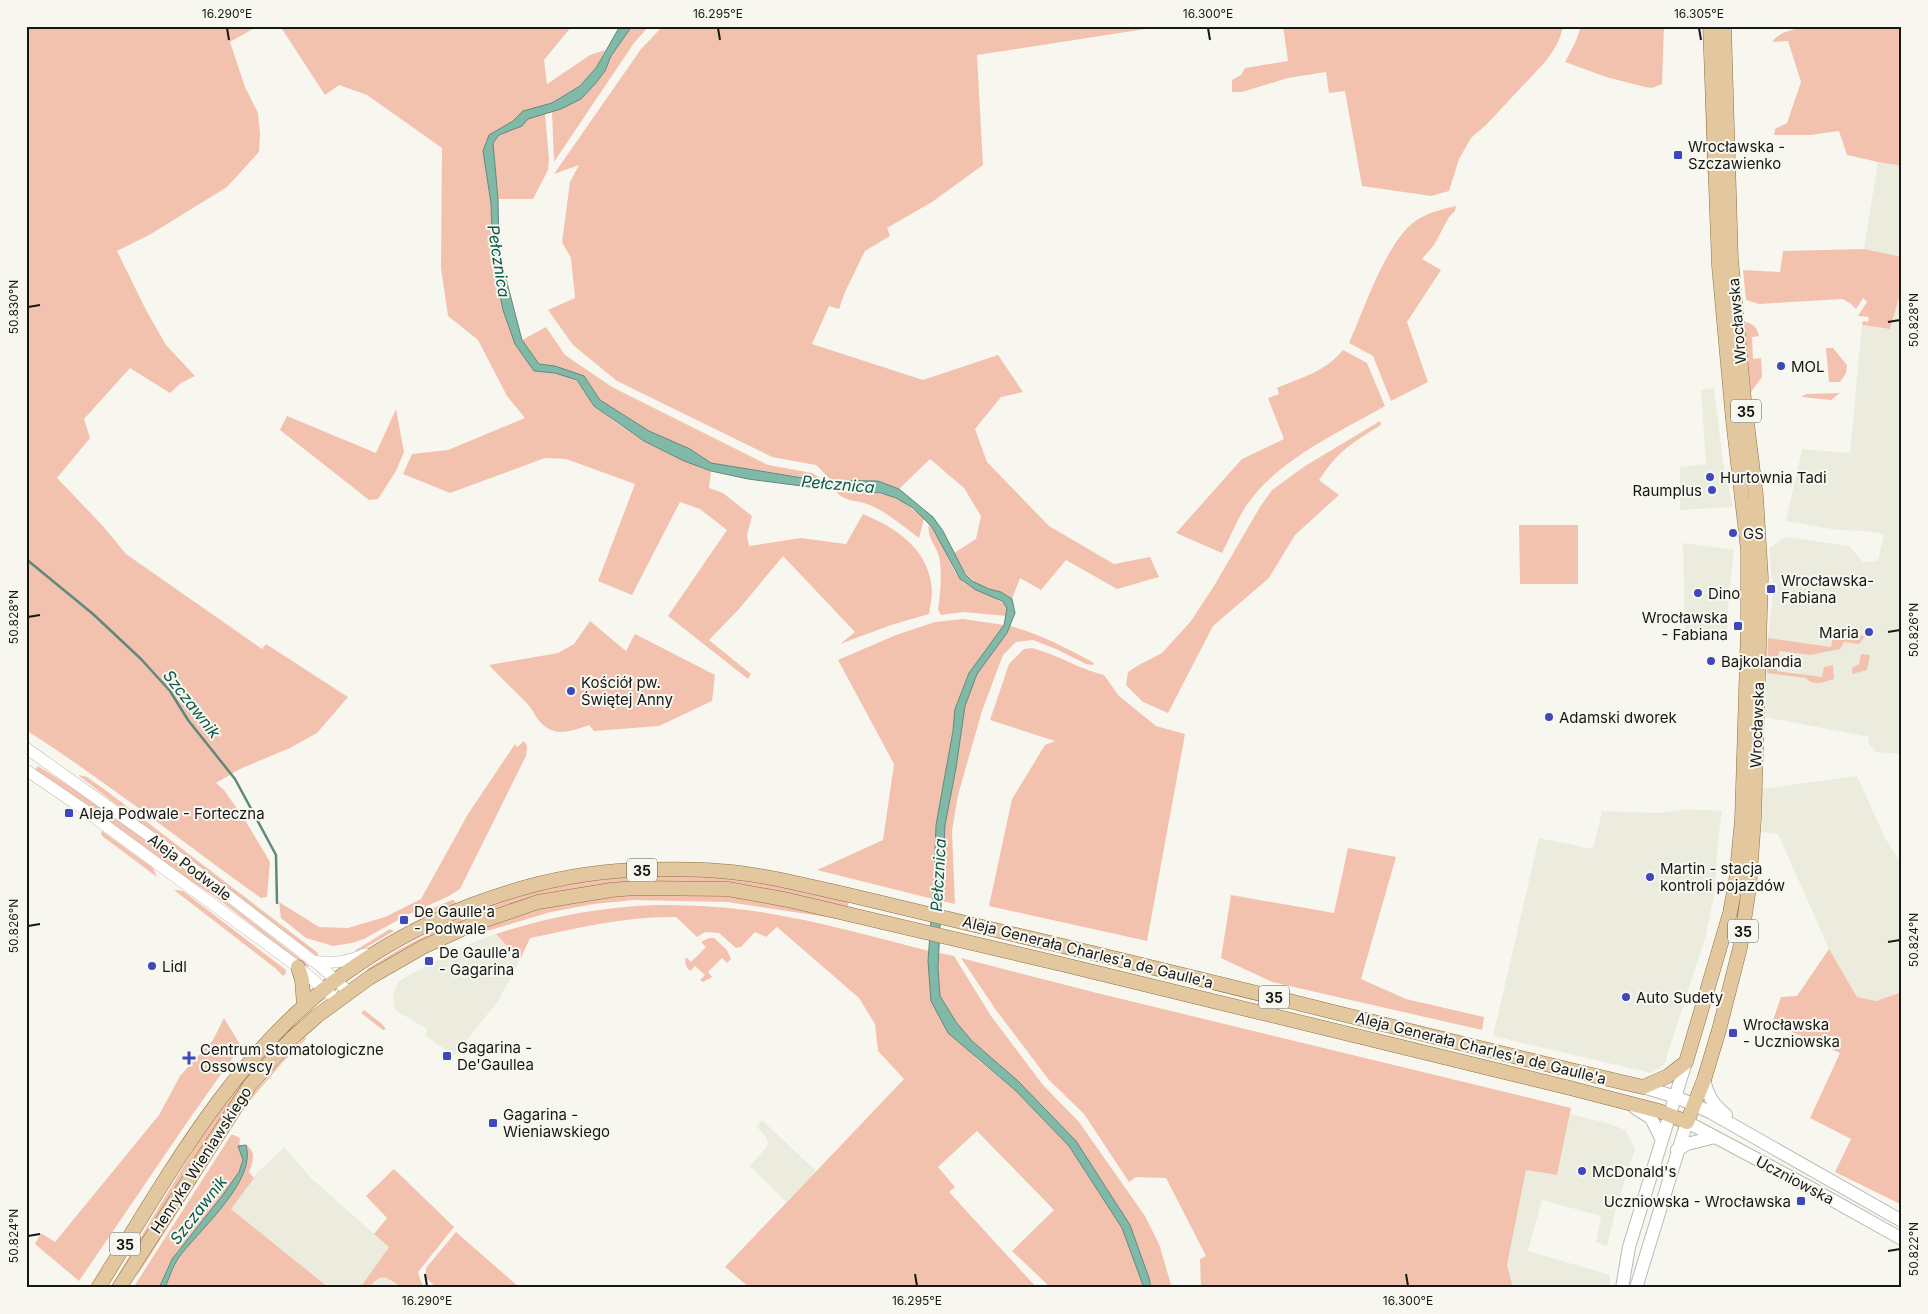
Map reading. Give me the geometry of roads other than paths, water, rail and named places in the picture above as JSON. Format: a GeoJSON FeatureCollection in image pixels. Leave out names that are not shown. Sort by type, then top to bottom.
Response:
{"type":"FeatureCollection","features":[{"type":"Feature","properties":{"kind":"main road","name":"Wrocławska"},"geometry":{"type":"LineString","coordinates":[[1622,1288],[1630,1247],[1723,940],[1736,881],[1742,819],[1748,628],[1747,534],[1732,411],[1718,248],[1710,26]]}},
{"type":"Feature","properties":{"kind":"main road","name":"Wrocławska"},"geometry":{"type":"LineString","coordinates":[[1636,1288],[1677,1150],[1686,1122],[1704,1080],[1730,991],[1740,948],[1749,888],[1754,819],[1761,577],[1756,496],[1744,399],[1731,259],[1724,26]]}},
{"type":"Feature","properties":{"kind":"main road","name":"Aleja Generała Charles'a de Gaulle'a"},"geometry":{"type":"LineString","coordinates":[[335,980],[403,936],[464,908],[511,892],[554,881],[629,870],[718,871],[748,874],[837,893],[1064,946],[1643,1087],[1693,1104]]}},
{"type":"Feature","properties":{"kind":"main road","name":"Aleja Generała Charles'a de Gaulle'a"},"geometry":{"type":"LineString","coordinates":[[343,996],[369,978],[423,947],[471,925],[538,902],[588,893],[634,888],[728,889],[788,900],[1061,964],[1622,1101],[1670,1115]]}},
{"type":"Feature","properties":{"kind":"main road"},"geometry":{"type":"LineString","coordinates":[[298,967],[302,980],[304,1006]]}},
{"type":"Feature","properties":{"kind":"main road","name":"35"},"geometry":{"type":"LineString","coordinates":[[324,989],[335,980]]}},
{"type":"Feature","properties":{"kind":"main road","name":"Henryka Wieniawskiego"},"geometry":{"type":"LineString","coordinates":[[98,1288],[195,1136],[246,1064],[304,1006],[324,989]]}},
{"type":"Feature","properties":{"kind":"main road","name":"Henryka Wieniawskiego"},"geometry":{"type":"LineString","coordinates":[[119,1288],[250,1085],[292,1038],[343,996]]}},
{"type":"Feature","properties":{"kind":"main road"},"geometry":{"type":"LineString","coordinates":[[1479,1066],[1484,1049]]}},
{"type":"Feature","properties":{"kind":"main road"},"geometry":{"type":"LineString","coordinates":[[1643,1087],[1668,1076],[1686,1062]]}},
{"type":"Feature","properties":{"kind":"main road"},"geometry":{"type":"LineString","coordinates":[[1704,1080],[1713,1104],[1740,1129]]}},
{"type":"Feature","properties":{"kind":"main road"},"geometry":{"type":"LineString","coordinates":[[1622,1101],[1648,1115],[1662,1140]]}},
{"type":"Feature","properties":{"kind":"main road","name":"Uczniowska"},"geometry":{"type":"LineString","coordinates":[[1693,1104],[1902,1221]]}},
{"type":"Feature","properties":{"kind":"main road","name":"35"},"geometry":{"type":"LineString","coordinates":[[1670,1115],[1686,1122]]}},
{"type":"Feature","properties":{"kind":"main road","name":"Uczniowska"},"geometry":{"type":"LineString","coordinates":[[1686,1122],[1810,1187],[1902,1240]]}},
{"type":"Feature","properties":{"kind":"main road"},"geometry":{"type":"LineString","coordinates":[[1677,1150],[1687,1144],[1716,1137]]}},
{"type":"Feature","properties":{"kind":"street","name":"Aleja Podwale"},"geometry":{"type":"LineString","coordinates":[[27,751],[165,847],[312,960],[335,980],[343,996]]}},
{"type":"Feature","properties":{"kind":"street","name":"Aleja Podwale"},"geometry":{"type":"LineString","coordinates":[[26,770],[79,806],[298,967],[324,989],[343,996]]}},
{"type":"Feature","properties":{"kind":"street"},"geometry":{"type":"LineString","coordinates":[[312,960],[337,963],[350,961],[403,936]]}},
{"type":"Feature","properties":{"kind":"water","name":"Pełcznica"},"geometry":{"type":"Polygon","coordinates":[[[620,26],[632,26],[611,56],[605,71],[581,99],[561,109],[528,119],[522,126],[499,135],[493,143],[498,199],[499,252],[522,340],[539,364],[555,366],[584,376],[600,400],[649,431],[690,449],[711,463],[816,480],[878,481],[899,489],[933,517],[943,531],[965,574],[972,581],[1001,592],[1012,599],[1015,613],[1007,633],[977,674],[965,706],[945,825],[938,968],[940,996],[956,1022],[972,1041],[1018,1081],[1076,1141],[1130,1225],[1151,1288],[1144,1288],[1122,1228],[1069,1146],[1015,1090],[948,1033],[931,1001],[928,961],[936,825],[953,731],[955,709],[969,673],[1004,625],[1007,608],[1002,601],[976,590],[960,579],[932,527],[913,508],[896,498],[881,493],[817,488],[748,479],[711,471],[684,461],[644,441],[594,406],[577,380],[555,373],[534,371],[515,344],[503,310],[493,261],[491,203],[483,151],[489,135],[513,121],[523,111],[552,103],[580,86],[596,68],[620,26]]]}},
{"type":"Feature","properties":{"kind":"water"},"geometry":{"type":"Polygon","coordinates":[[[246,1145],[247,1160],[238,1185],[219,1211],[179,1257],[165,1288],[159,1288],[172,1259],[239,1172],[243,1160],[238,1146],[246,1145]]]}},
{"type":"Feature","properties":{"kind":"waterway","name":"Szczawnik"},"geometry":{"type":"LineString","coordinates":[[26,559],[93,614],[141,659],[170,691],[188,720],[235,779],[276,855],[277,903]]}},
{"type":"Feature","properties":{"kind":"place","name":"Wrocławska - Szczawienko"},"geometry":{"type":"Point","coordinates":[1678,155]}},
{"type":"Feature","properties":{"kind":"place","name":"MOL"},"geometry":{"type":"Point","coordinates":[1781,366]}},
{"type":"Feature","properties":{"kind":"place","name":"Hurtownia Tadi"},"geometry":{"type":"Point","coordinates":[1710,477]}},
{"type":"Feature","properties":{"kind":"place","name":"Raumplus"},"geometry":{"type":"Point","coordinates":[1712,490]}},
{"type":"Feature","properties":{"kind":"place","name":"GS"},"geometry":{"type":"Point","coordinates":[1733,533]}},
{"type":"Feature","properties":{"kind":"place","name":"Wrocławska- Fabiana"},"geometry":{"type":"Point","coordinates":[1771,589]}},
{"type":"Feature","properties":{"kind":"place","name":"Dino"},"geometry":{"type":"Point","coordinates":[1698,593]}},
{"type":"Feature","properties":{"kind":"place","name":"Wrocławska - Fabiana"},"geometry":{"type":"Point","coordinates":[1738,626]}},
{"type":"Feature","properties":{"kind":"place","name":"Maria"},"geometry":{"type":"Point","coordinates":[1869,632]}},
{"type":"Feature","properties":{"kind":"place","name":"Bajkolandia"},"geometry":{"type":"Point","coordinates":[1711,661]}},
{"type":"Feature","properties":{"kind":"place","name":"Kościół pw. Świętej Anny"},"geometry":{"type":"Point","coordinates":[571,691]}},
{"type":"Feature","properties":{"kind":"place","name":"Adamski dworek"},"geometry":{"type":"Point","coordinates":[1549,717]}},
{"type":"Feature","properties":{"kind":"place","name":"Aleja Podwale - Forteczna"},"geometry":{"type":"Point","coordinates":[69,813]}},
{"type":"Feature","properties":{"kind":"place","name":"Martin - stacja kontroli pojazdów"},"geometry":{"type":"Point","coordinates":[1650,877]}},
{"type":"Feature","properties":{"kind":"place","name":"De Gaulle'a - Podwale"},"geometry":{"type":"Point","coordinates":[404,920]}},
{"type":"Feature","properties":{"kind":"place","name":"De Gaulle'a - Gagarina"},"geometry":{"type":"Point","coordinates":[429,961]}},
{"type":"Feature","properties":{"kind":"place","name":"Lidl"},"geometry":{"type":"Point","coordinates":[152,966]}},
{"type":"Feature","properties":{"kind":"place","name":"Auto Sudety"},"geometry":{"type":"Point","coordinates":[1626,997]}},
{"type":"Feature","properties":{"kind":"place","name":"Wrocławska - Uczniowska"},"geometry":{"type":"Point","coordinates":[1733,1033]}},
{"type":"Feature","properties":{"kind":"place","name":"Gagarina - De'Gaullea"},"geometry":{"type":"Point","coordinates":[447,1056]}},
{"type":"Feature","properties":{"kind":"place","name":"Centrum Stomatologiczne Ossowscy"},"geometry":{"type":"Point","coordinates":[189,1058]}},
{"type":"Feature","properties":{"kind":"place","name":"Gagarina - Wieniawskiego"},"geometry":{"type":"Point","coordinates":[493,1123]}},
{"type":"Feature","properties":{"kind":"place","name":"McDonald's"},"geometry":{"type":"Point","coordinates":[1582,1171]}},
{"type":"Feature","properties":{"kind":"place","name":"Uczniowska - Wrocławska"},"geometry":{"type":"Point","coordinates":[1801,1201]}}]}
